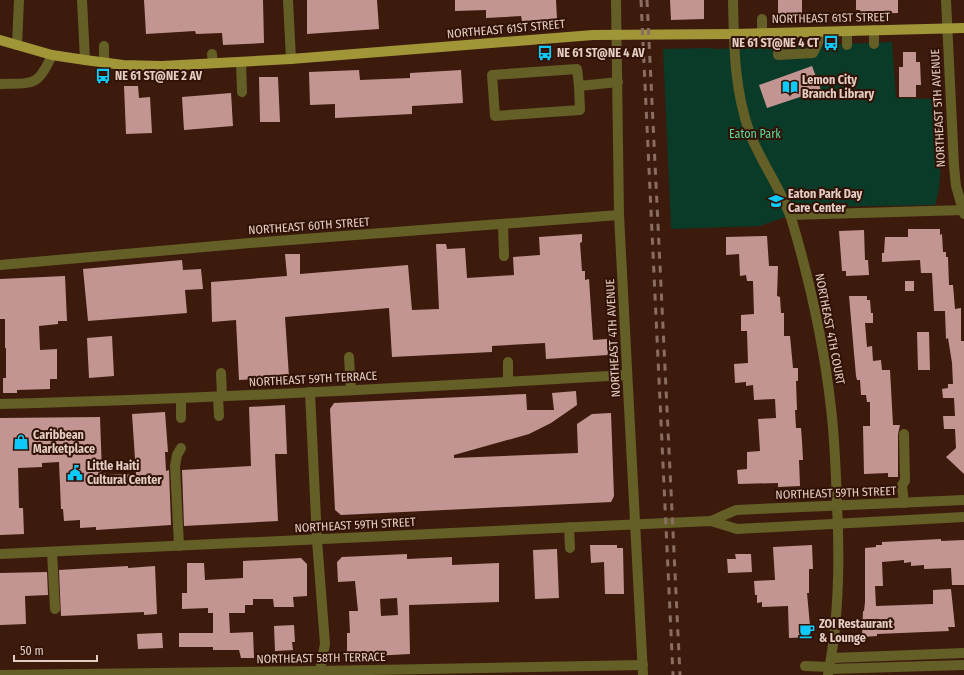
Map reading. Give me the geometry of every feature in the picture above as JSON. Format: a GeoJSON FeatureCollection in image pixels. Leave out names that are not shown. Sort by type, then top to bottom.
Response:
{"type":"FeatureCollection","features":[{"type":"Feature","properties":{"kind":"main road","name":"NORTHEAST 61ST STREET"},"geometry":{"type":"LineString","coordinates":[[0,40],[52,55],[104,63],[162,66],[213,59],[241,62],[291,59],[617,34],[734,34],[964,28]]}},
{"type":"Feature","properties":{"kind":"street"},"geometry":{"type":"LineString","coordinates":[[17,45],[19,0]]}},
{"type":"Feature","properties":{"kind":"street"},"geometry":{"type":"LineString","coordinates":[[82,0],[85,60]]}},
{"type":"Feature","properties":{"kind":"street"},"geometry":{"type":"LineString","coordinates":[[288,0],[291,59]]}},
{"type":"Feature","properties":{"kind":"street","name":"NORTHEAST 4TH AVENUE"},"geometry":{"type":"LineString","coordinates":[[616,0],[619,215],[643,670]]}},
{"type":"Feature","properties":{"kind":"street","name":"NORTHEAST 4TH COURT"},"geometry":{"type":"LineString","coordinates":[[733,0],[737,84],[740,104],[754,141],[781,192],[790,215],[811,297],[826,370],[834,440],[839,524],[839,575],[830,667]]}},
{"type":"Feature","properties":{"kind":"street","name":"NORTHEAST 5TH AVENUE"},"geometry":{"type":"LineString","coordinates":[[946,0],[954,166],[956,186],[964,212]]}},
{"type":"Feature","properties":{"kind":"street"},"geometry":{"type":"LineString","coordinates":[[762,19],[762,33]]}},
{"type":"Feature","properties":{"kind":"street"},"geometry":{"type":"LineString","coordinates":[[874,30],[874,44]]}},
{"type":"Feature","properties":{"kind":"street"},"geometry":{"type":"LineString","coordinates":[[847,31],[847,45]]}},
{"type":"Feature","properties":{"kind":"street"},"geometry":{"type":"LineString","coordinates":[[779,33],[778,55],[813,53],[823,32]]}},
{"type":"Feature","properties":{"kind":"street"},"geometry":{"type":"LineString","coordinates":[[104,46],[104,63]]}},
{"type":"Feature","properties":{"kind":"street"},"geometry":{"type":"LineString","coordinates":[[0,84],[31,83],[40,78],[52,55]]}},
{"type":"Feature","properties":{"kind":"street"},"geometry":{"type":"LineString","coordinates":[[241,62],[242,92]]}},
{"type":"Feature","properties":{"kind":"street"},"geometry":{"type":"LineString","coordinates":[[578,70],[579,86],[580,110],[495,116],[492,75],[578,70]]}},
{"type":"Feature","properties":{"kind":"street"},"geometry":{"type":"LineString","coordinates":[[579,86],[618,82]]}},
{"type":"Feature","properties":{"kind":"street"},"geometry":{"type":"LineString","coordinates":[[790,215],[964,212]]}},
{"type":"Feature","properties":{"kind":"street","name":"NORTHEAST 60TH STREET"},"geometry":{"type":"LineString","coordinates":[[0,265],[619,215]]}},
{"type":"Feature","properties":{"kind":"street"},"geometry":{"type":"LineString","coordinates":[[503,224],[504,256]]}},
{"type":"Feature","properties":{"kind":"street"},"geometry":{"type":"LineString","coordinates":[[349,357],[351,390]]}},
{"type":"Feature","properties":{"kind":"street"},"geometry":{"type":"LineString","coordinates":[[508,362],[508,382]]}},
{"type":"Feature","properties":{"kind":"street"},"geometry":{"type":"LineString","coordinates":[[219,416],[221,373]]}},
{"type":"Feature","properties":{"kind":"street","name":"NORTHEAST 59TH TERRACE"},"geometry":{"type":"LineString","coordinates":[[0,404],[181,398],[627,375]]}},
{"type":"Feature","properties":{"kind":"street"},"geometry":{"type":"LineString","coordinates":[[310,392],[317,540],[325,644],[319,673]]}},
{"type":"Feature","properties":{"kind":"street"},"geometry":{"type":"LineString","coordinates":[[181,398],[181,418]]}},
{"type":"Feature","properties":{"kind":"street"},"geometry":{"type":"LineString","coordinates":[[904,434],[905,481],[902,485],[904,503]]}},
{"type":"Feature","properties":{"kind":"street"},"geometry":{"type":"LineString","coordinates":[[179,546],[175,466],[177,455],[181,448]]}},
{"type":"Feature","properties":{"kind":"street","name":"NORTHEAST 59TH STREET"},"geometry":{"type":"LineString","coordinates":[[710,521],[736,510],[964,500]]}},
{"type":"Feature","properties":{"kind":"street","name":"NORTHEAST 59TH STREET"},"geometry":{"type":"LineString","coordinates":[[0,554],[710,521],[736,529],[964,518]]}},
{"type":"Feature","properties":{"kind":"street"},"geometry":{"type":"LineString","coordinates":[[570,527],[570,548]]}},
{"type":"Feature","properties":{"kind":"street"},"geometry":{"type":"LineString","coordinates":[[52,552],[55,609]]}},
{"type":"Feature","properties":{"kind":"street"},"geometry":{"type":"LineString","coordinates":[[830,667],[964,653]]}},
{"type":"Feature","properties":{"kind":"street"},"geometry":{"type":"LineString","coordinates":[[805,666],[964,666]]}},
{"type":"Feature","properties":{"kind":"street","name":"NORTHEAST 58TH TERRACE"},"geometry":{"type":"LineString","coordinates":[[0,675],[643,670]]}},
{"type":"Feature","properties":{"kind":"green space","name":"Eaton Park"},"geometry":{"type":"Polygon","coordinates":[[[892,42],[896,98],[937,99],[940,181],[935,205],[814,207],[760,226],[671,229],[663,49],[716,49],[892,42]]]}},
{"type":"Feature","properties":{"kind":"building"},"geometry":{"type":"Polygon","coordinates":[[[144,0],[263,0],[264,43],[223,45],[222,33],[196,34],[195,31],[146,34],[144,0]]]}},
{"type":"Feature","properties":{"kind":"building"},"geometry":{"type":"Polygon","coordinates":[[[307,0],[377,0],[379,29],[307,34],[307,0]]]}},
{"type":"Feature","properties":{"kind":"building"},"geometry":{"type":"Polygon","coordinates":[[[455,0],[556,0],[557,19],[522,21],[521,16],[486,18],[486,10],[455,11],[455,0]]]}},
{"type":"Feature","properties":{"kind":"building"},"geometry":{"type":"Polygon","coordinates":[[[670,0],[704,0],[704,19],[671,20],[670,0]]]}},
{"type":"Feature","properties":{"kind":"building"},"geometry":{"type":"Polygon","coordinates":[[[778,0],[802,0],[802,14],[778,14],[778,0]]]}},
{"type":"Feature","properties":{"kind":"building"},"geometry":{"type":"Polygon","coordinates":[[[856,0],[898,0],[898,13],[861,14],[860,10],[856,10],[856,0]]]}},
{"type":"Feature","properties":{"kind":"building"},"geometry":{"type":"Polygon","coordinates":[[[903,52],[916,52],[916,62],[920,62],[921,85],[916,85],[916,97],[899,97],[899,67],[903,67],[903,52]]]}},
{"type":"Feature","properties":{"kind":"building","name":"Lemon City Branch Library"},"geometry":{"type":"Polygon","coordinates":[[[812,66],[821,90],[767,108],[759,85],[812,66]]]}},
{"type":"Feature","properties":{"kind":"building"},"geometry":{"type":"Polygon","coordinates":[[[359,70],[360,80],[410,78],[410,73],[461,70],[463,103],[412,106],[412,114],[335,118],[335,104],[310,105],[309,72],[359,70]]]}},
{"type":"Feature","properties":{"kind":"building"},"geometry":{"type":"Polygon","coordinates":[[[259,77],[278,77],[280,122],[260,122],[259,77]]]}},
{"type":"Feature","properties":{"kind":"building"},"geometry":{"type":"Polygon","coordinates":[[[124,86],[138,86],[139,98],[150,97],[152,133],[126,134],[124,86]]]}},
{"type":"Feature","properties":{"kind":"building"},"geometry":{"type":"Polygon","coordinates":[[[231,93],[233,126],[184,130],[182,97],[231,93]]]}},
{"type":"Feature","properties":{"kind":"building"},"geometry":{"type":"Polygon","coordinates":[[[908,229],[940,229],[940,235],[942,234],[943,252],[946,252],[946,257],[948,257],[949,285],[953,285],[955,309],[961,308],[961,341],[964,341],[964,474],[946,457],[956,448],[955,429],[944,429],[943,416],[955,416],[954,398],[943,398],[942,389],[948,388],[948,384],[953,384],[952,363],[948,338],[946,339],[945,311],[934,311],[932,273],[921,273],[920,260],[882,262],[885,237],[908,237],[908,229]]]}},
{"type":"Feature","properties":{"kind":"building"},"geometry":{"type":"Polygon","coordinates":[[[864,230],[865,260],[868,260],[869,275],[846,276],[846,271],[842,271],[839,231],[864,230]]]}},
{"type":"Feature","properties":{"kind":"building"},"geometry":{"type":"Polygon","coordinates":[[[582,234],[582,242],[580,243],[582,271],[585,271],[585,280],[589,279],[593,340],[607,339],[608,355],[546,359],[545,343],[492,346],[492,352],[392,357],[389,308],[285,317],[289,377],[239,380],[236,320],[212,322],[211,282],[287,276],[285,254],[300,254],[300,274],[408,265],[412,310],[439,309],[436,244],[446,244],[447,249],[465,248],[467,278],[514,275],[513,257],[540,255],[539,237],[582,234]]]}},
{"type":"Feature","properties":{"kind":"building"},"geometry":{"type":"Polygon","coordinates":[[[767,236],[769,266],[778,266],[777,296],[780,297],[781,313],[784,313],[784,336],[790,336],[793,368],[798,368],[798,381],[796,381],[797,410],[795,410],[796,428],[801,428],[802,441],[803,460],[799,460],[800,486],[778,487],[778,483],[738,484],[737,470],[747,469],[747,452],[760,451],[758,419],[776,418],[775,399],[754,400],[753,385],[746,386],[746,382],[735,383],[734,364],[748,363],[747,331],[741,331],[741,315],[754,314],[753,281],[747,281],[746,275],[740,276],[739,254],[726,255],[726,237],[767,236]]]}},
{"type":"Feature","properties":{"kind":"building"},"geometry":{"type":"Polygon","coordinates":[[[182,260],[183,270],[201,269],[203,289],[185,290],[187,313],[88,321],[83,269],[182,260]]]}},
{"type":"Feature","properties":{"kind":"building"},"geometry":{"type":"Polygon","coordinates":[[[65,276],[67,321],[58,321],[58,324],[39,326],[40,350],[57,349],[57,379],[50,379],[50,389],[17,390],[17,393],[3,393],[3,378],[6,378],[6,348],[5,319],[0,319],[0,279],[65,276]]]}},
{"type":"Feature","properties":{"kind":"building"},"geometry":{"type":"Polygon","coordinates":[[[905,281],[914,281],[914,291],[905,291],[905,281]]]}},
{"type":"Feature","properties":{"kind":"building"},"geometry":{"type":"Polygon","coordinates":[[[849,296],[867,296],[867,300],[870,300],[871,313],[873,313],[873,323],[865,323],[867,347],[872,346],[873,361],[881,360],[882,370],[890,370],[893,425],[900,425],[898,434],[898,477],[888,477],[888,473],[864,474],[863,426],[870,426],[870,402],[867,402],[866,395],[861,395],[860,380],[857,380],[856,376],[849,296]]]}},
{"type":"Feature","properties":{"kind":"building"},"geometry":{"type":"Polygon","coordinates":[[[917,332],[929,332],[930,370],[918,370],[917,332]]]}},
{"type":"Feature","properties":{"kind":"building"},"geometry":{"type":"Polygon","coordinates":[[[112,336],[114,376],[89,378],[87,338],[112,336]]]}},
{"type":"Feature","properties":{"kind":"building"},"geometry":{"type":"Polygon","coordinates":[[[576,391],[577,405],[551,423],[529,434],[454,455],[454,458],[578,453],[577,424],[592,414],[611,413],[614,496],[611,502],[341,515],[335,510],[330,409],[334,403],[526,394],[527,410],[554,410],[552,393],[576,391]]]}},
{"type":"Feature","properties":{"kind":"building"},"geometry":{"type":"Polygon","coordinates":[[[285,405],[287,454],[275,454],[278,521],[184,526],[182,470],[251,466],[249,407],[285,405]]]}},
{"type":"Feature","properties":{"kind":"building"},"geometry":{"type":"Polygon","coordinates":[[[165,412],[168,452],[165,452],[166,471],[169,470],[171,525],[96,530],[96,527],[80,528],[80,520],[64,521],[63,509],[61,509],[59,462],[42,463],[42,467],[18,468],[19,508],[23,508],[24,534],[0,535],[0,418],[100,417],[102,473],[106,473],[106,475],[136,474],[132,414],[165,412]]]}},
{"type":"Feature","properties":{"kind":"building"},"geometry":{"type":"Polygon","coordinates":[[[941,539],[941,541],[964,540],[964,585],[952,585],[951,568],[924,569],[924,565],[911,566],[911,562],[904,563],[904,560],[882,562],[883,586],[875,586],[876,606],[933,604],[933,590],[951,589],[955,627],[948,627],[949,631],[877,634],[877,636],[862,637],[863,611],[865,602],[865,548],[882,545],[882,542],[941,539]]]}},
{"type":"Feature","properties":{"kind":"building"},"geometry":{"type":"Polygon","coordinates":[[[590,545],[617,545],[617,548],[623,548],[624,594],[605,594],[604,562],[591,563],[590,545]]]}},
{"type":"Feature","properties":{"kind":"building"},"geometry":{"type":"Polygon","coordinates":[[[812,545],[813,569],[809,569],[809,593],[807,593],[811,637],[789,638],[788,606],[762,607],[762,602],[757,603],[754,581],[775,580],[773,547],[812,545]]]}},
{"type":"Feature","properties":{"kind":"building"},"geometry":{"type":"Polygon","coordinates":[[[557,549],[559,598],[535,599],[533,550],[557,549]]]}},
{"type":"Feature","properties":{"kind":"building"},"geometry":{"type":"Polygon","coordinates":[[[407,554],[407,559],[452,557],[452,565],[499,563],[499,602],[409,605],[410,654],[354,657],[354,653],[347,653],[347,633],[350,633],[349,611],[358,611],[355,581],[338,582],[337,562],[342,557],[407,554]],[[397,598],[380,599],[381,616],[398,615],[397,598]]]}},
{"type":"Feature","properties":{"kind":"building"},"geometry":{"type":"Polygon","coordinates":[[[735,554],[751,554],[752,572],[728,573],[727,559],[736,559],[735,554]]]}},
{"type":"Feature","properties":{"kind":"building"},"geometry":{"type":"Polygon","coordinates":[[[301,558],[307,564],[307,596],[293,597],[294,607],[274,607],[273,599],[253,599],[253,605],[245,605],[245,613],[229,613],[230,633],[253,632],[254,658],[241,658],[239,650],[213,650],[213,647],[179,647],[179,633],[213,633],[213,613],[208,613],[208,608],[182,609],[182,593],[187,593],[187,563],[204,563],[205,580],[243,578],[243,561],[301,558]]]}},
{"type":"Feature","properties":{"kind":"building"},"geometry":{"type":"Polygon","coordinates":[[[128,566],[128,568],[155,566],[157,614],[144,615],[144,612],[61,616],[59,570],[128,566]]]}},
{"type":"Feature","properties":{"kind":"building"},"geometry":{"type":"Polygon","coordinates":[[[47,572],[48,595],[25,596],[26,624],[0,625],[0,573],[47,572]]]}},
{"type":"Feature","properties":{"kind":"building"},"geometry":{"type":"Polygon","coordinates":[[[294,625],[295,642],[292,642],[293,650],[275,651],[274,626],[294,625]]]}},
{"type":"Feature","properties":{"kind":"building"},"geometry":{"type":"Polygon","coordinates":[[[162,633],[163,648],[138,649],[137,634],[162,633]]]}},
{"type":"Feature","properties":{"kind":"railway"},"geometry":{"type":"LineString","coordinates":[[641,0],[673,675]]}},
{"type":"Feature","properties":{"kind":"railway"},"geometry":{"type":"LineString","coordinates":[[647,0],[680,675]]}},
{"type":"Feature","properties":{"kind":"place","name":"NE 61 ST@NE 4 CT"},"geometry":{"type":"Point","coordinates":[831,43]}},
{"type":"Feature","properties":{"kind":"place","name":"NE 61 ST@NE 4 AV"},"geometry":{"type":"Point","coordinates":[545,53]}},
{"type":"Feature","properties":{"kind":"place","name":"NE 61 ST@NE 2 AV"},"geometry":{"type":"Point","coordinates":[103,76]}},
{"type":"Feature","properties":{"kind":"place","name":"Lemon City Branch Library"},"geometry":{"type":"Point","coordinates":[790,87]}},
{"type":"Feature","properties":{"kind":"place","name":"Eaton Park Day Care Center"},"geometry":{"type":"Point","coordinates":[776,201]}},
{"type":"Feature","properties":{"kind":"place","name":"Caribbean Marketplace"},"geometry":{"type":"Point","coordinates":[21,442]}},
{"type":"Feature","properties":{"kind":"place","name":"Little Haiti Cultural Center"},"geometry":{"type":"Point","coordinates":[75,473]}},
{"type":"Feature","properties":{"kind":"place","name":"ZOI Restaurant & Lounge"},"geometry":{"type":"Point","coordinates":[807,631]}}]}
